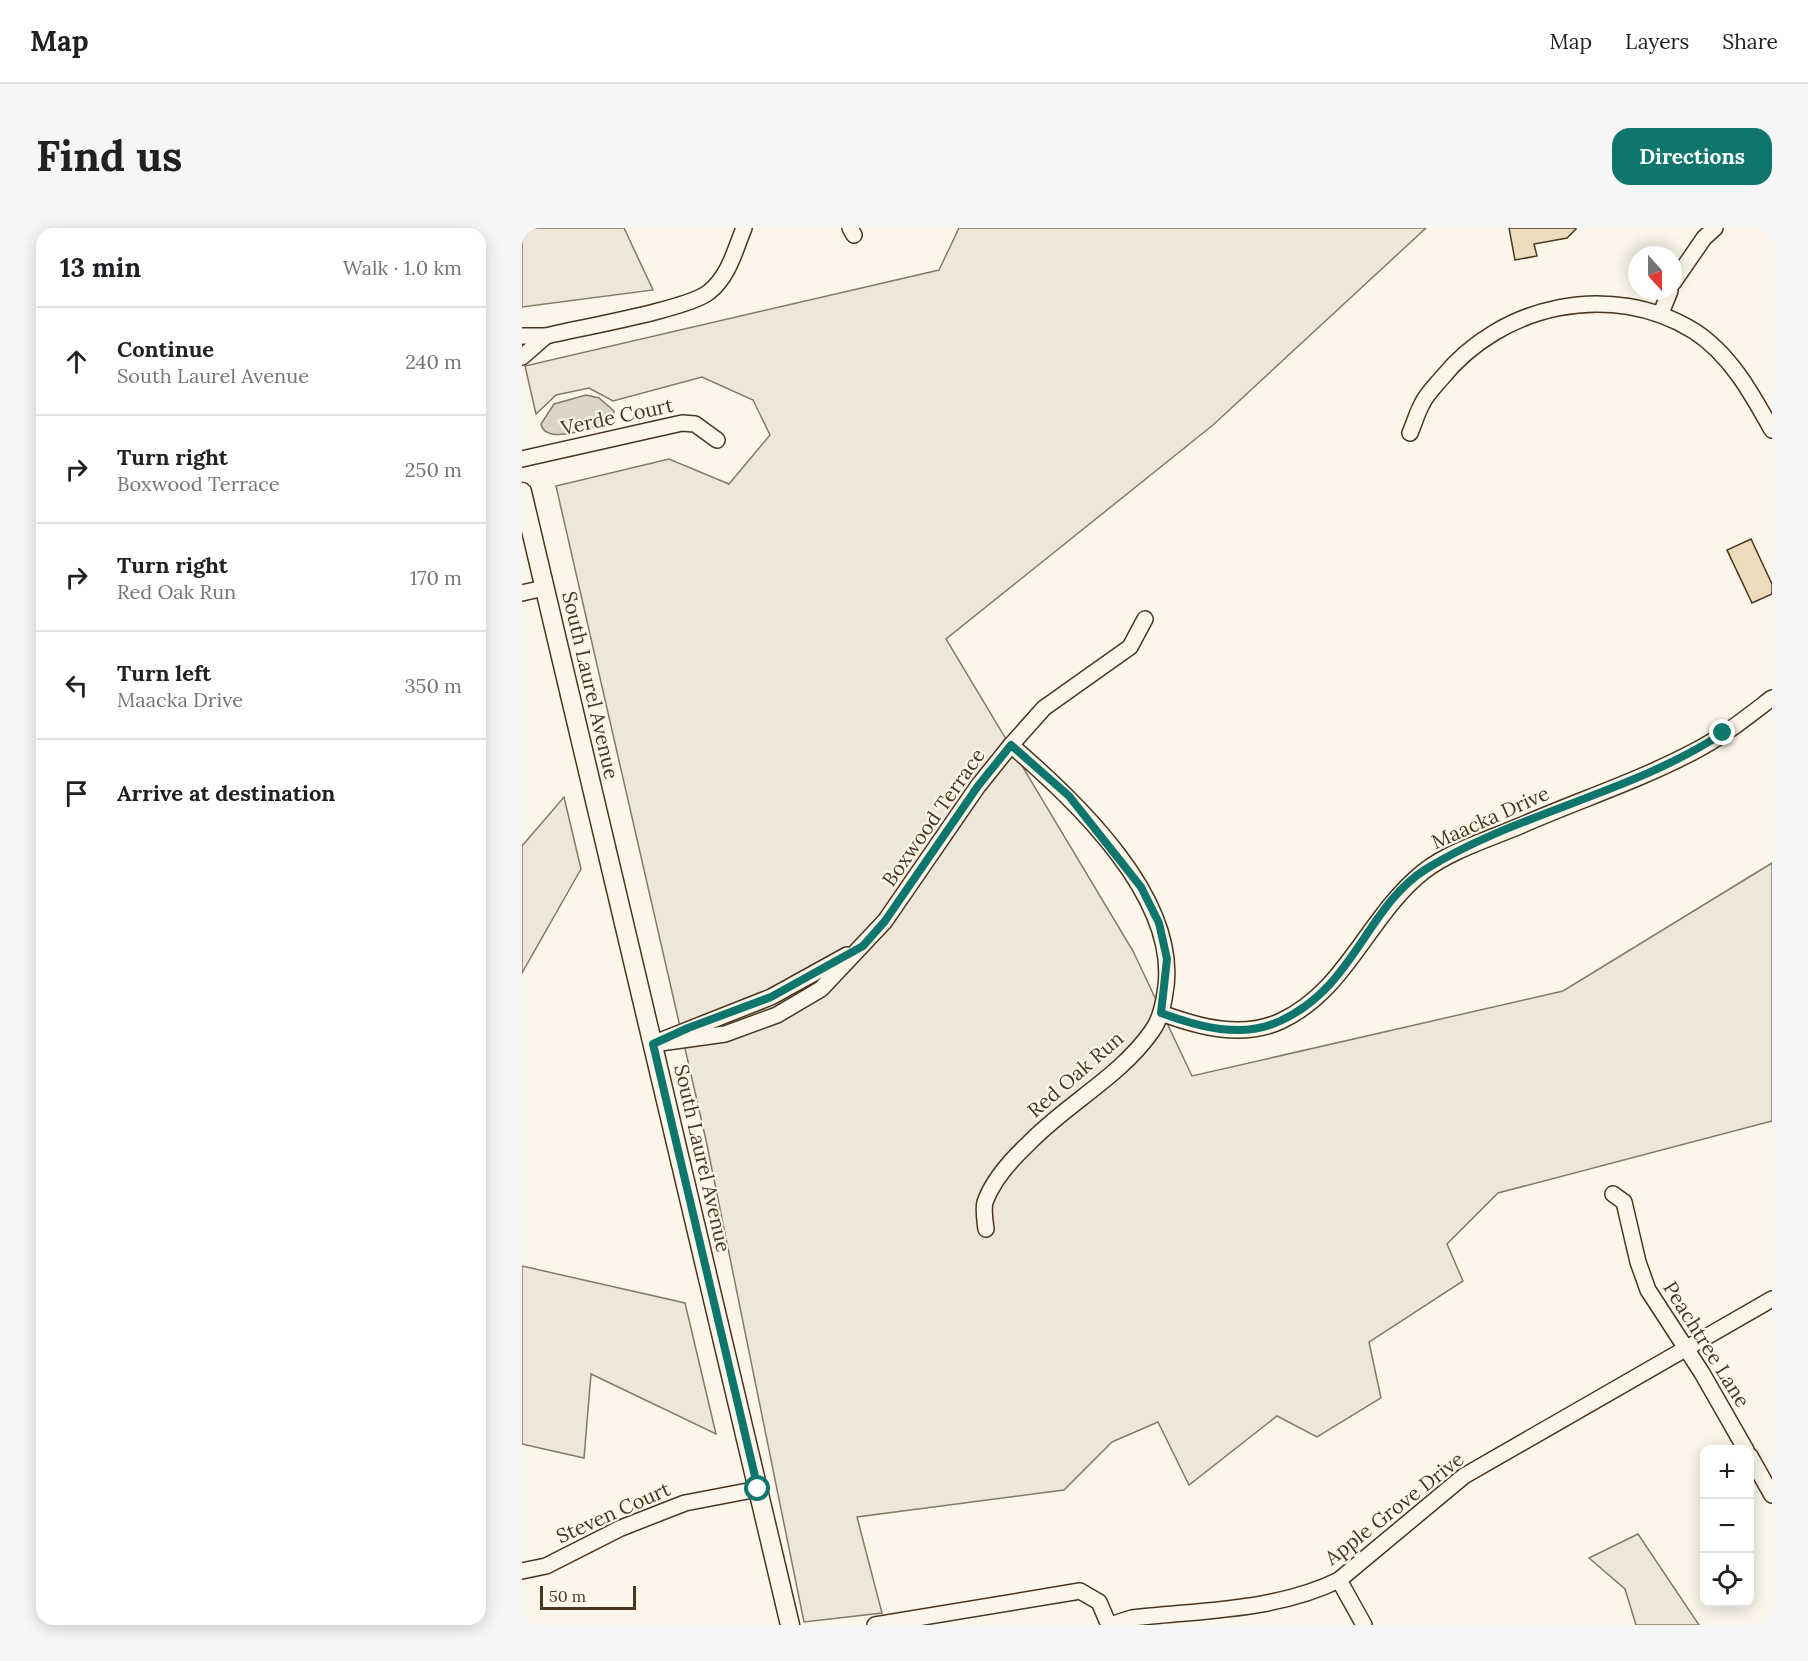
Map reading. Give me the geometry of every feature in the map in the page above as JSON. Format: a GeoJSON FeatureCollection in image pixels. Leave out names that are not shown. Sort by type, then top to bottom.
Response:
{"type":"FeatureCollection","features":[{"type":"Feature","properties":{"kind":"main road","name":"South Laurel Avenue"},"geometry":{"type":"LineString","coordinates":[[522,492],[790,1625]]}},
{"type":"Feature","properties":{"kind":"street"},"geometry":{"type":"LineString","coordinates":[[522,336],[546,336],[677,306],[709,293],[728,270],[744,228]]}},
{"type":"Feature","properties":{"kind":"street"},"geometry":{"type":"LineString","coordinates":[[1682,269],[1704,238],[1715,228]]}},
{"type":"Feature","properties":{"kind":"street"},"geometry":{"type":"LineString","coordinates":[[1661,313],[1666,300]]}},
{"type":"Feature","properties":{"kind":"street"},"geometry":{"type":"LineString","coordinates":[[1410,433],[1422,402],[1458,358],[1490,334],[1528,315],[1574,305],[1620,306],[1661,313],[1696,332],[1726,360],[1748,385],[1772,430]]}},
{"type":"Feature","properties":{"kind":"street"},"geometry":{"type":"LineString","coordinates":[[522,357],[546,336]]}},
{"type":"Feature","properties":{"kind":"street","name":"Verde Court"},"geometry":{"type":"LineString","coordinates":[[522,459],[682,423],[695,424],[717,440]]}},
{"type":"Feature","properties":{"kind":"street"},"geometry":{"type":"LineString","coordinates":[[522,593],[544,588]]}},
{"type":"Feature","properties":{"kind":"street","name":"Boxwood Terrace"},"geometry":{"type":"LineString","coordinates":[[653,1044],[688,1028],[771,997],[863,946],[885,921],[978,786],[1011,745],[1044,708],[1130,647],[1144,619]]}},
{"type":"Feature","properties":{"kind":"street","name":"Maacka Drive"},"geometry":{"type":"LineString","coordinates":[[1161,1013],[1197,1026],[1222,1029],[1260,1028],[1280,1022],[1313,1003],[1335,981],[1396,897],[1425,870],[1464,850],[1695,751],[1772,698]]}},
{"type":"Feature","properties":{"kind":"street","name":"Red Oak Run"},"geometry":{"type":"LineString","coordinates":[[986,1229],[985,1204],[996,1182],[1014,1158],[1062,1112],[1121,1066],[1153,1030],[1161,1013],[1167,959],[1159,923],[1141,887],[1069,796],[1011,745]]}},
{"type":"Feature","properties":{"kind":"street","name":"Peachtree Lane"},"geometry":{"type":"LineString","coordinates":[[1613,1194],[1624,1202],[1638,1262],[1648,1290],[1686,1348],[1744,1445]]}},
{"type":"Feature","properties":{"kind":"street","name":"Apple Grove Drive"},"geometry":{"type":"LineString","coordinates":[[1110,1625],[1132,1618],[1287,1600],[1316,1592],[1340,1580],[1464,1476],[1772,1299]]}},
{"type":"Feature","properties":{"kind":"street"},"geometry":{"type":"LineString","coordinates":[[1754,1464],[1772,1495]]}},
{"type":"Feature","properties":{"kind":"street","name":"Steven Court"},"geometry":{"type":"LineString","coordinates":[[522,1571],[546,1566],[621,1527],[685,1503],[758,1489]]}},
{"type":"Feature","properties":{"kind":"street"},"geometry":{"type":"LineString","coordinates":[[1340,1580],[1364,1625]]}},
{"type":"Feature","properties":{"kind":"street"},"geometry":{"type":"LineString","coordinates":[[875,1625],[1080,1591],[1099,1602],[1110,1625]]}},
{"type":"Feature","properties":{"kind":"shaded area"},"geometry":{"type":"Polygon","coordinates":[[[522,228],[624,228],[653,290],[522,307],[522,228]]]}},
{"type":"Feature","properties":{"kind":"shaded area"},"geometry":{"type":"Polygon","coordinates":[[[959,228],[1426,228],[1213,425],[946,639],[1133,951],[1192,1076],[1563,991],[1772,863],[1772,1121],[1498,1193],[1447,1244],[1463,1281],[1369,1342],[1381,1398],[1317,1437],[1277,1416],[1189,1485],[1158,1422],[1112,1442],[1064,1490],[857,1517],[882,1613],[804,1622],[706,1140],[556,486],[669,459],[729,484],[770,435],[753,400],[702,377],[613,401],[589,388],[556,395],[536,414],[525,366],[939,270],[959,228]]]}},
{"type":"Feature","properties":{"kind":"shaded area"},"geometry":{"type":"Polygon","coordinates":[[[586,395],[599,398],[614,411],[612,419],[573,433],[552,434],[545,431],[541,424],[554,404],[586,395]]]}},
{"type":"Feature","properties":{"kind":"shaded area"},"geometry":{"type":"Polygon","coordinates":[[[564,797],[581,869],[522,973],[522,846],[564,797]]]}},
{"type":"Feature","properties":{"kind":"shaded area"},"geometry":{"type":"Polygon","coordinates":[[[522,1266],[685,1303],[716,1434],[591,1374],[584,1458],[522,1444],[522,1266]]]}},
{"type":"Feature","properties":{"kind":"shaded area"},"geometry":{"type":"Polygon","coordinates":[[[1638,1534],[1699,1625],[1636,1625],[1625,1589],[1589,1558],[1638,1534]]]}},
{"type":"Feature","properties":{"kind":"building"},"geometry":{"type":"Polygon","coordinates":[[[1509,228],[1576,229],[1567,238],[1534,244],[1537,256],[1515,260],[1509,228]]]}},
{"type":"Feature","properties":{"kind":"building"},"geometry":{"type":"Polygon","coordinates":[[[1751,539],[1772,584],[1772,594],[1752,603],[1727,550],[1751,539]]]}},
{"type":"Feature","properties":{"kind":"route"},"geometry":{"type":"LineString","coordinates":[[758,1489],[653,1044],[688,1028],[771,997],[863,946],[885,921],[978,786],[1011,745],[1069,796],[1141,887],[1159,923],[1167,959],[1166,986],[1161,1013],[1197,1026],[1222,1029],[1260,1028],[1280,1022],[1313,1003],[1335,981],[1396,897],[1425,870],[1494,837],[1654,771],[1695,751],[1723,733]]}}]}
